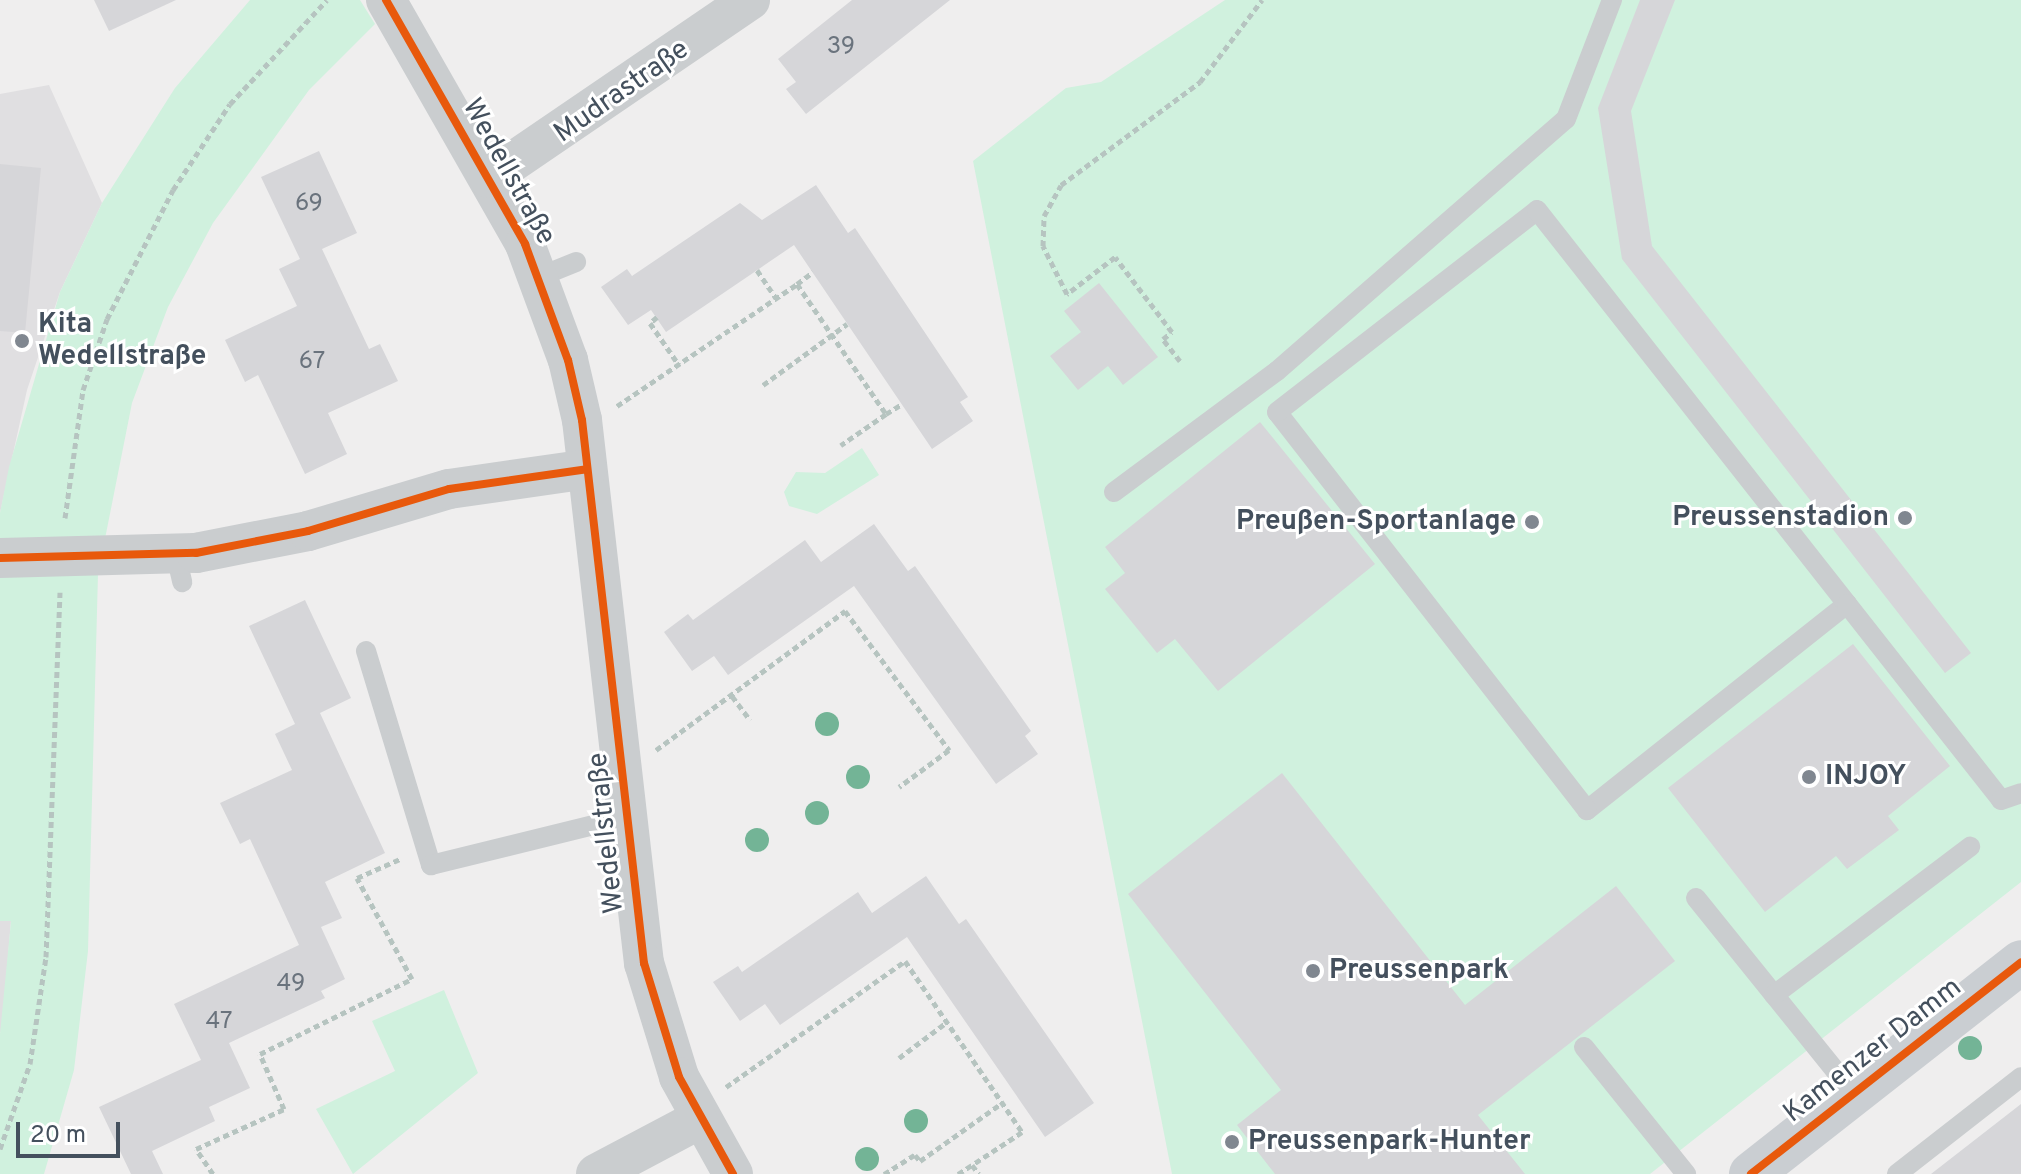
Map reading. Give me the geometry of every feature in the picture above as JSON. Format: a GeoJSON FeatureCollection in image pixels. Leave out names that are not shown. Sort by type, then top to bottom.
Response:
{"type":"FeatureCollection","features":[{"type":"Feature","properties":{"kind":"main road","name":"Kamenzer Damm"},"geometry":{"type":"LineString","coordinates":[[1751,1174],[2021,962]]}},
{"type":"Feature","properties":{"kind":"street","name":"Wedellstraße"},"geometry":{"type":"LineString","coordinates":[[386,0],[489,178],[539,277],[568,360],[587,469],[644,963],[710,1105],[733,1174]]}},
{"type":"Feature","properties":{"kind":"street","name":"Mudrastraße"},"geometry":{"type":"LineString","coordinates":[[489,178],[750,0]]}},
{"type":"Feature","properties":{"kind":"street"},"geometry":{"type":"LineString","coordinates":[[0,558],[179,568],[477,483],[587,469]]}},
{"type":"Feature","properties":{"kind":"street"},"geometry":{"type":"LineString","coordinates":[[596,1174],[710,1105]]}},
{"type":"Feature","properties":{"kind":"lane"},"geometry":{"type":"LineString","coordinates":[[1114,492],[1277,371],[1566,119],[1612,0]]}},
{"type":"Feature","properties":{"kind":"lane"},"geometry":{"type":"LineString","coordinates":[[1847,604],[1587,810],[1277,412],[1537,210],[1847,604],[2001,800],[2021,793]]}},
{"type":"Feature","properties":{"kind":"lane"},"geometry":{"type":"LineString","coordinates":[[539,277],[576,262]]}},
{"type":"Feature","properties":{"kind":"lane"},"geometry":{"type":"LineString","coordinates":[[366,651],[431,865],[627,817]]}},
{"type":"Feature","properties":{"kind":"lane"},"geometry":{"type":"LineString","coordinates":[[1774,995],[1970,847]]}},
{"type":"Feature","properties":{"kind":"lane"},"geometry":{"type":"LineString","coordinates":[[1696,898],[1854,1094]]}},
{"type":"Feature","properties":{"kind":"lane"},"geometry":{"type":"LineString","coordinates":[[1584,1047],[1686,1174]]}},
{"type":"Feature","properties":{"kind":"lane"},"geometry":{"type":"LineString","coordinates":[[1897,1174],[2021,1077]]}},
{"type":"Feature","properties":{"kind":"path"},"geometry":{"type":"LineString","coordinates":[[1180,361],[1163,339],[1172,332],[1115,257],[1067,294],[1043,246],[1044,216],[1061,185],[1200,82],[1262,0]]}},
{"type":"Feature","properties":{"kind":"path"},"geometry":{"type":"LineString","coordinates":[[757,270],[776,298]]}},
{"type":"Feature","properties":{"kind":"path"},"geometry":{"type":"LineString","coordinates":[[613,409],[813,272]]}},
{"type":"Feature","properties":{"kind":"path"},"geometry":{"type":"LineString","coordinates":[[797,284],[886,414]]}},
{"type":"Feature","properties":{"kind":"path"},"geometry":{"type":"LineString","coordinates":[[657,317],[650,323],[679,365]]}},
{"type":"Feature","properties":{"kind":"path"},"geometry":{"type":"LineString","coordinates":[[763,385],[847,324]]}},
{"type":"Feature","properties":{"kind":"path"},"geometry":{"type":"LineString","coordinates":[[841,445],[902,404]]}},
{"type":"Feature","properties":{"kind":"path"},"geometry":{"type":"LineString","coordinates":[[655,751],[845,611],[949,750],[899,787]]}},
{"type":"Feature","properties":{"kind":"path"},"geometry":{"type":"LineString","coordinates":[[732,696],[750,720]]}},
{"type":"Feature","properties":{"kind":"path"},"geometry":{"type":"LineString","coordinates":[[213,1174],[196,1149],[284,1109],[260,1054],[412,979],[357,878],[426,848]]}},
{"type":"Feature","properties":{"kind":"path"},"geometry":{"type":"LineString","coordinates":[[710,1105],[905,961],[1022,1132],[958,1174]]}},
{"type":"Feature","properties":{"kind":"path"},"geometry":{"type":"LineString","coordinates":[[899,1058],[947,1022]]}},
{"type":"Feature","properties":{"kind":"path"},"geometry":{"type":"LineString","coordinates":[[884,1174],[915,1155],[920,1161],[1002,1103]]}},
{"type":"Feature","properties":{"kind":"path"},"geometry":{"type":"LineString","coordinates":[[972,1165],[979,1174]]}},
{"type":"Feature","properties":{"kind":"shaded area","name":"Kita Wedellstraße"},"geometry":{"type":"Polygon","coordinates":[[[49,85],[102,203],[60,292],[27,390],[0,513],[0,94],[49,85]]]}},
{"type":"Feature","properties":{"kind":"shaded area"},"geometry":{"type":"Polygon","coordinates":[[[11,920],[2,1028],[0,1034],[0,921],[11,920]]]}},
{"type":"Feature","properties":{"kind":"green space"},"geometry":{"type":"Polygon","coordinates":[[[250,0],[360,0],[375,24],[309,90],[213,223],[168,307],[132,403],[98,574],[88,951],[74,1070],[44,1174],[0,1174],[0,1034],[11,921],[0,921],[0,513],[9,467],[60,292],[102,203],[175,88],[250,0]]]}},
{"type":"Feature","properties":{"kind":"green space","name":"Preußen-Sportanlage"},"geometry":{"type":"Polygon","coordinates":[[[1225,0],[2021,0],[2021,882],[1650,1174],[1172,1174],[973,161],[1066,88],[1101,82],[1225,0]]]}},
{"type":"Feature","properties":{"kind":"green space"},"geometry":{"type":"Polygon","coordinates":[[[862,448],[879,475],[817,514],[789,506],[784,492],[796,472],[825,473],[862,448]]]}},
{"type":"Feature","properties":{"kind":"green space"},"geometry":{"type":"Polygon","coordinates":[[[444,990],[478,1073],[353,1174],[316,1109],[395,1071],[372,1021],[444,990]]]}},
{"type":"Feature","properties":{"kind":"building"},"geometry":{"type":"Polygon","coordinates":[[[94,0],[176,0],[109,31],[94,0]]]}},
{"type":"Feature","properties":{"kind":"building"},"geometry":{"type":"Polygon","coordinates":[[[852,0],[950,0],[806,114],[786,89],[796,82],[778,59],[852,0]]]}},
{"type":"Feature","properties":{"kind":"building"},"geometry":{"type":"Polygon","coordinates":[[[1640,0],[1675,0],[1631,111],[1652,246],[1971,653],[1945,673],[1622,259],[1598,108],[1640,0]]]}},
{"type":"Feature","properties":{"kind":"building"},"geometry":{"type":"Polygon","coordinates":[[[319,151],[357,233],[322,249],[369,349],[380,344],[398,381],[328,413],[347,454],[305,474],[258,375],[245,382],[225,340],[297,306],[279,269],[300,259],[261,177],[319,151]]]}},
{"type":"Feature","properties":{"kind":"building"},"geometry":{"type":"Polygon","coordinates":[[[0,164],[41,168],[25,333],[0,331],[0,164]]]}},
{"type":"Feature","properties":{"kind":"building"},"geometry":{"type":"Polygon","coordinates":[[[816,185],[848,233],[855,228],[968,397],[960,402],[973,421],[932,449],[794,245],[666,332],[651,310],[628,325],[601,287],[627,269],[632,276],[740,203],[762,220],[816,185]]]}},
{"type":"Feature","properties":{"kind":"building"},"geometry":{"type":"Polygon","coordinates":[[[1099,283],[1158,357],[1123,385],[1108,366],[1078,390],[1050,356],[1081,332],[1064,311],[1099,283]]]}},
{"type":"Feature","properties":{"kind":"building"},"geometry":{"type":"Polygon","coordinates":[[[1260,422],[1375,564],[1218,691],[1175,639],[1157,653],[1105,589],[1125,573],[1105,547],[1260,422]]]}},
{"type":"Feature","properties":{"kind":"building"},"geometry":{"type":"Polygon","coordinates":[[[874,524],[908,571],[915,566],[1031,731],[1025,736],[1038,754],[996,784],[854,586],[728,675],[714,656],[692,671],[664,632],[688,614],[693,620],[805,540],[821,562],[874,524]]]}},
{"type":"Feature","properties":{"kind":"building"},"geometry":{"type":"Polygon","coordinates":[[[305,600],[351,698],[320,713],[385,853],[325,882],[342,918],[321,927],[345,979],[321,991],[325,998],[229,1043],[250,1088],[209,1107],[215,1121],[152,1151],[163,1174],[131,1174],[99,1107],[201,1060],[174,1004],[299,945],[250,839],[240,844],[220,803],[292,770],[275,734],[295,724],[249,626],[305,600]]]}},
{"type":"Feature","properties":{"kind":"building","name":"INJOY"},"geometry":{"type":"Polygon","coordinates":[[[1853,644],[1950,766],[1888,816],[1899,830],[1847,869],[1836,856],[1765,912],[1668,788],[1853,644]]]}},
{"type":"Feature","properties":{"kind":"building","name":"Preussenpark"},"geometry":{"type":"Polygon","coordinates":[[[1282,773],[1465,1005],[1616,886],[1675,961],[1478,1115],[1525,1174],[1275,1174],[1237,1125],[1281,1090],[1128,894],[1282,773]]]}},
{"type":"Feature","properties":{"kind":"building"},"geometry":{"type":"Polygon","coordinates":[[[926,876],[959,924],[966,919],[1094,1103],[1045,1137],[907,937],[780,1025],[765,1004],[740,1021],[713,982],[738,966],[742,972],[858,892],[872,913],[926,876]]]}},
{"type":"Feature","properties":{"kind":"building"},"geometry":{"type":"Polygon","coordinates":[[[2021,1104],[2021,1174],[1931,1174],[2021,1104]]]}},
{"type":"Feature","properties":{"kind":"cycle path"},"geometry":{"type":"LineString","coordinates":[[386,0],[525,244],[568,360],[582,420],[644,963],[679,1077],[733,1174]]}},
{"type":"Feature","properties":{"kind":"cycle path"},"geometry":{"type":"LineString","coordinates":[[0,558],[196,553],[308,531],[449,489],[587,469]]}},
{"type":"Feature","properties":{"kind":"cycle path"},"geometry":{"type":"LineString","coordinates":[[1751,1174],[2021,962]]}},
{"type":"Feature","properties":{"kind":"place","name":"Kita Wedellstraße"},"geometry":{"type":"Point","coordinates":[22,341]}},
{"type":"Feature","properties":{"kind":"place","name":"Preussenstadion"},"geometry":{"type":"Point","coordinates":[1905,518]}},
{"type":"Feature","properties":{"kind":"place","name":"Preußen-Sportanlage"},"geometry":{"type":"Point","coordinates":[1532,522]}},
{"type":"Feature","properties":{"kind":"place","name":"INJOY"},"geometry":{"type":"Point","coordinates":[1809,777]}},
{"type":"Feature","properties":{"kind":"place","name":"Preussenpark"},"geometry":{"type":"Point","coordinates":[1313,971]}},
{"type":"Feature","properties":{"kind":"place","name":"Preussenpark-Hunter"},"geometry":{"type":"Point","coordinates":[1232,1142]}}]}
